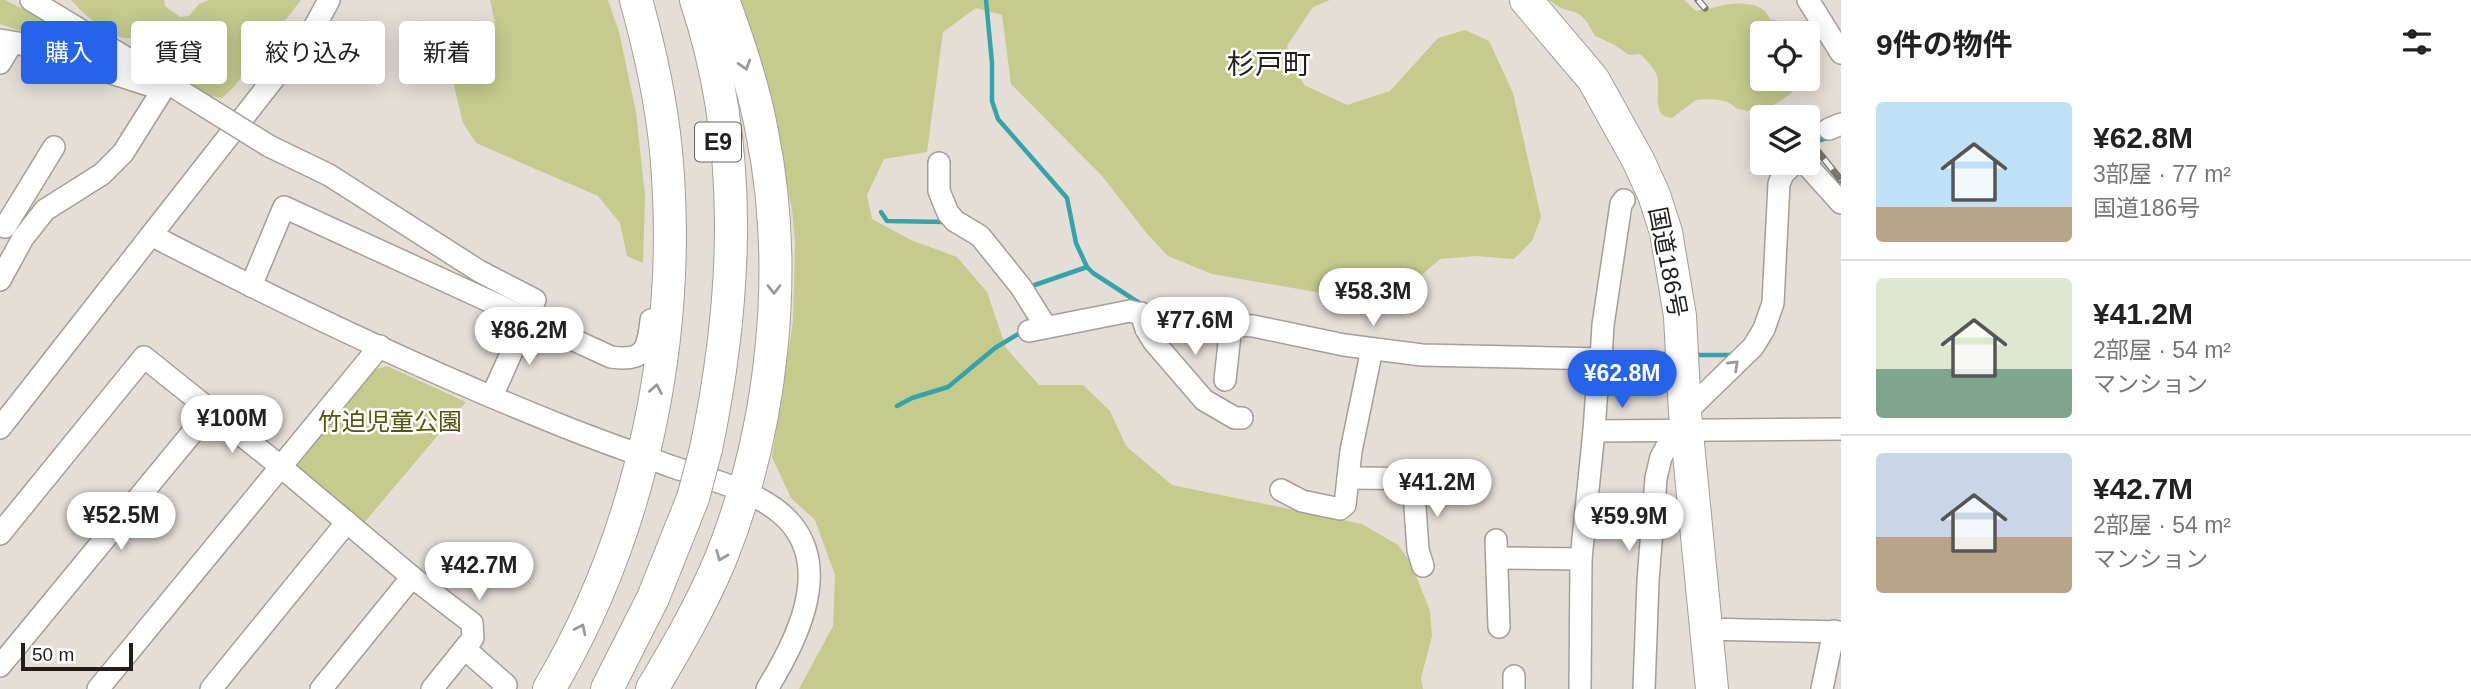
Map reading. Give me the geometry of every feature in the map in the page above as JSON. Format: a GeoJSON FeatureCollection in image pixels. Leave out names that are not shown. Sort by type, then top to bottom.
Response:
{"type":"FeatureCollection","features":[{"type":"Feature","properties":{"kind":"highway"},"geometry":{"type":"LineString","coordinates":[[549,689],[579,634],[619,536],[643,456],[661,362],[669,258],[666,151],[649,46],[636,0]]}},
{"type":"Feature","properties":{"kind":"highway","name":"E9"},"geometry":{"type":"LineString","coordinates":[[681,0],[702,65],[714,117],[725,200],[729,289]]}},
{"type":"Feature","properties":{"kind":"highway","name":"E9"},"geometry":{"type":"LineString","coordinates":[[607,689],[653,598],[692,498],[706,449],[722,366],[732,231],[728,144],[719,85],[696,0]]}},
{"type":"Feature","properties":{"kind":"highway"},"geometry":{"type":"LineString","coordinates":[[652,689],[699,606],[721,558],[744,492],[764,406],[771,350],[774,242],[770,187],[762,132],[750,81],[723,0]]}},
{"type":"Feature","properties":{"kind":"highway","name":"国道186号"},"geometry":{"type":"LineString","coordinates":[[1526,0],[1593,79],[1638,160],[1654,195],[1666,232],[1680,316],[1682,425],[1712,689]]}},
{"type":"Feature","properties":{"kind":"street"},"geometry":{"type":"LineString","coordinates":[[31,0],[269,146],[329,175],[479,271],[536,300],[492,396]]}},
{"type":"Feature","properties":{"kind":"street"},"geometry":{"type":"LineString","coordinates":[[0,428],[315,26],[329,0]]}},
{"type":"Feature","properties":{"kind":"street"},"geometry":{"type":"LineString","coordinates":[[251,286],[284,207],[611,357],[630,358],[646,349],[649,341],[655,260],[656,199],[649,124],[637,52],[622,0]]}},
{"type":"Feature","properties":{"kind":"street"},"geometry":{"type":"LineString","coordinates":[[1507,0],[1544,38],[1569,49]]}},
{"type":"Feature","properties":{"kind":"street"},"geometry":{"type":"LineString","coordinates":[[1808,0],[1841,52]]}},
{"type":"Feature","properties":{"kind":"street"},"geometry":{"type":"LineString","coordinates":[[0,63],[6,42],[18,43],[155,87],[175,88]]}},
{"type":"Feature","properties":{"kind":"street"},"geometry":{"type":"LineString","coordinates":[[9,230],[102,174],[123,153],[175,88]]}},
{"type":"Feature","properties":{"kind":"street"},"geometry":{"type":"LineString","coordinates":[[0,280],[9,230],[54,147]]}},
{"type":"Feature","properties":{"kind":"street"},"geometry":{"type":"LineString","coordinates":[[939,163],[939,191],[948,213],[980,236],[1021,287],[1038,329],[1130,311],[1151,317],[1253,326],[1372,349],[1422,355],[1601,355]]}},
{"type":"Feature","properties":{"kind":"street"},"geometry":{"type":"LineString","coordinates":[[1644,689],[1648,581],[1656,478],[1661,457],[1682,425],[1765,329],[1773,303],[1779,184],[1783,175]]}},
{"type":"Feature","properties":{"kind":"street"},"geometry":{"type":"LineString","coordinates":[[1816,175],[1841,203]]}},
{"type":"Feature","properties":{"kind":"street"},"geometry":{"type":"LineString","coordinates":[[1580,689],[1581,559],[1612,257],[1621,204],[1624,200]]}},
{"type":"Feature","properties":{"kind":"street"},"geometry":{"type":"LineString","coordinates":[[151,236],[251,286],[492,396],[643,456],[744,492],[774,509],[793,526],[804,548],[808,569],[806,606],[801,622],[788,654],[767,689]]}},
{"type":"Feature","properties":{"kind":"street"},"geometry":{"type":"LineString","coordinates":[[1141,313],[1154,342],[1203,400],[1235,418],[1242,418]]}},
{"type":"Feature","properties":{"kind":"street"},"geometry":{"type":"LineString","coordinates":[[1225,380],[1231,325]]}},
{"type":"Feature","properties":{"kind":"street"},"geometry":{"type":"LineString","coordinates":[[98,689],[380,346]]}},
{"type":"Feature","properties":{"kind":"street"},"geometry":{"type":"LineString","coordinates":[[1281,490],[1302,501],[1340,509],[1345,505],[1351,451],[1372,349]]}},
{"type":"Feature","properties":{"kind":"street"},"geometry":{"type":"LineString","coordinates":[[0,534],[144,357],[280,466],[412,578],[472,623],[473,638],[432,689]]}},
{"type":"Feature","properties":{"kind":"street"},"geometry":{"type":"LineString","coordinates":[[0,666],[210,411]]}},
{"type":"Feature","properties":{"kind":"street"},"geometry":{"type":"LineString","coordinates":[[1594,431],[1682,425],[1841,429]]}},
{"type":"Feature","properties":{"kind":"street"},"geometry":{"type":"LineString","coordinates":[[1348,478],[1450,479]]}},
{"type":"Feature","properties":{"kind":"street"},"geometry":{"type":"LineString","coordinates":[[1413,479],[1418,550],[1423,566]]}},
{"type":"Feature","properties":{"kind":"street"},"geometry":{"type":"LineString","coordinates":[[211,689],[347,522]]}},
{"type":"Feature","properties":{"kind":"street"},"geometry":{"type":"LineString","coordinates":[[1499,627],[1497,549],[1581,559]]}},
{"type":"Feature","properties":{"kind":"street"},"geometry":{"type":"LineString","coordinates":[[321,689],[412,578]]}},
{"type":"Feature","properties":{"kind":"street"},"geometry":{"type":"LineString","coordinates":[[1706,629],[1838,631],[1822,689]]}},
{"type":"Feature","properties":{"kind":"street"},"geometry":{"type":"LineString","coordinates":[[465,649],[506,685],[503,689]]}},
{"type":"Feature","properties":{"kind":"green space"},"geometry":{"type":"Polygon","coordinates":[[[0,0],[49,21],[21,21],[21,31],[0,24],[0,0]]]}},
{"type":"Feature","properties":{"kind":"green space"},"geometry":{"type":"Polygon","coordinates":[[[71,0],[164,0],[165,6],[180,17],[189,16],[199,4],[209,0],[301,0],[285,21],[241,21],[241,78],[222,98],[201,93],[185,84],[227,84],[227,21],[131,21],[131,37],[126,38],[117,36],[117,21],[94,21],[71,0]]]}},
{"type":"Feature","properties":{"kind":"green space"},"geometry":{"type":"Polygon","coordinates":[[[490,0],[608,0],[619,32],[636,112],[645,196],[643,263],[627,256],[620,223],[598,196],[476,143],[463,123],[454,84],[495,84],[495,21],[490,0]]]}},
{"type":"Feature","properties":{"kind":"green space"},"geometry":{"type":"Polygon","coordinates":[[[736,0],[1330,0],[1313,7],[1287,46],[1304,85],[1347,105],[1390,91],[1438,38],[1465,30],[1489,41],[1513,93],[1541,217],[1532,241],[1514,259],[1476,256],[1440,259],[1395,298],[1344,297],[1212,274],[1168,256],[1102,176],[1011,84],[1002,15],[976,8],[943,32],[927,152],[884,159],[867,195],[872,219],[911,240],[957,257],[987,292],[1006,348],[1039,385],[1083,385],[1110,411],[1126,446],[1172,485],[1362,524],[1398,545],[1411,563],[1430,611],[1432,636],[1421,678],[1423,689],[799,689],[833,626],[835,575],[815,520],[791,498],[772,457],[793,321],[795,243],[792,209],[769,106],[736,0]]]}},
{"type":"Feature","properties":{"kind":"green space"},"geometry":{"type":"Polygon","coordinates":[[[1549,0],[1684,0],[1696,11],[1730,4],[1756,6],[1770,19],[1779,21],[1750,21],[1750,91],[1793,91],[1773,105],[1750,105],[1750,111],[1738,109],[1721,100],[1696,100],[1672,118],[1665,116],[1659,108],[1657,76],[1645,59],[1640,54],[1629,55],[1595,36],[1579,14],[1549,0]]]}},
{"type":"Feature","properties":{"kind":"green space","name":"竹迫児童公園"},"geometry":{"type":"Polygon","coordinates":[[[387,366],[466,402],[363,524],[298,472],[297,461],[372,370],[387,366]]]}},
{"type":"Feature","properties":{"kind":"waterway"},"geometry":{"type":"LineString","coordinates":[[986,0],[992,63],[992,101],[998,119],[1067,198],[1076,243],[1087,267],[1144,306]]}},
{"type":"Feature","properties":{"kind":"waterway"},"geometry":{"type":"LineString","coordinates":[[1820,140],[1830,137]]}},
{"type":"Feature","properties":{"kind":"waterway"},"geometry":{"type":"LineString","coordinates":[[881,212],[887,221],[945,222]]}},
{"type":"Feature","properties":{"kind":"waterway"},"geometry":{"type":"LineString","coordinates":[[1029,287],[1087,267]]}},
{"type":"Feature","properties":{"kind":"waterway"},"geometry":{"type":"LineString","coordinates":[[897,406],[912,398],[948,387],[995,348],[1023,331]]}},
{"type":"Feature","properties":{"kind":"waterway"},"geometry":{"type":"LineString","coordinates":[[1607,353],[1666,354]]}},
{"type":"Feature","properties":{"kind":"waterway"},"geometry":{"type":"LineString","coordinates":[[1698,355],[1732,355]]}},
{"type":"Feature","properties":{"kind":"railway"},"geometry":{"type":"LineString","coordinates":[[1698,0],[1705,8]]}},
{"type":"Feature","properties":{"kind":"railway"},"geometry":{"type":"LineString","coordinates":[[1820,154],[1841,180]]}},
{"type":"Feature","properties":{"kind":"district","name":"杉戸町"},"geometry":{"type":"Point","coordinates":[1269,64]}}]}
